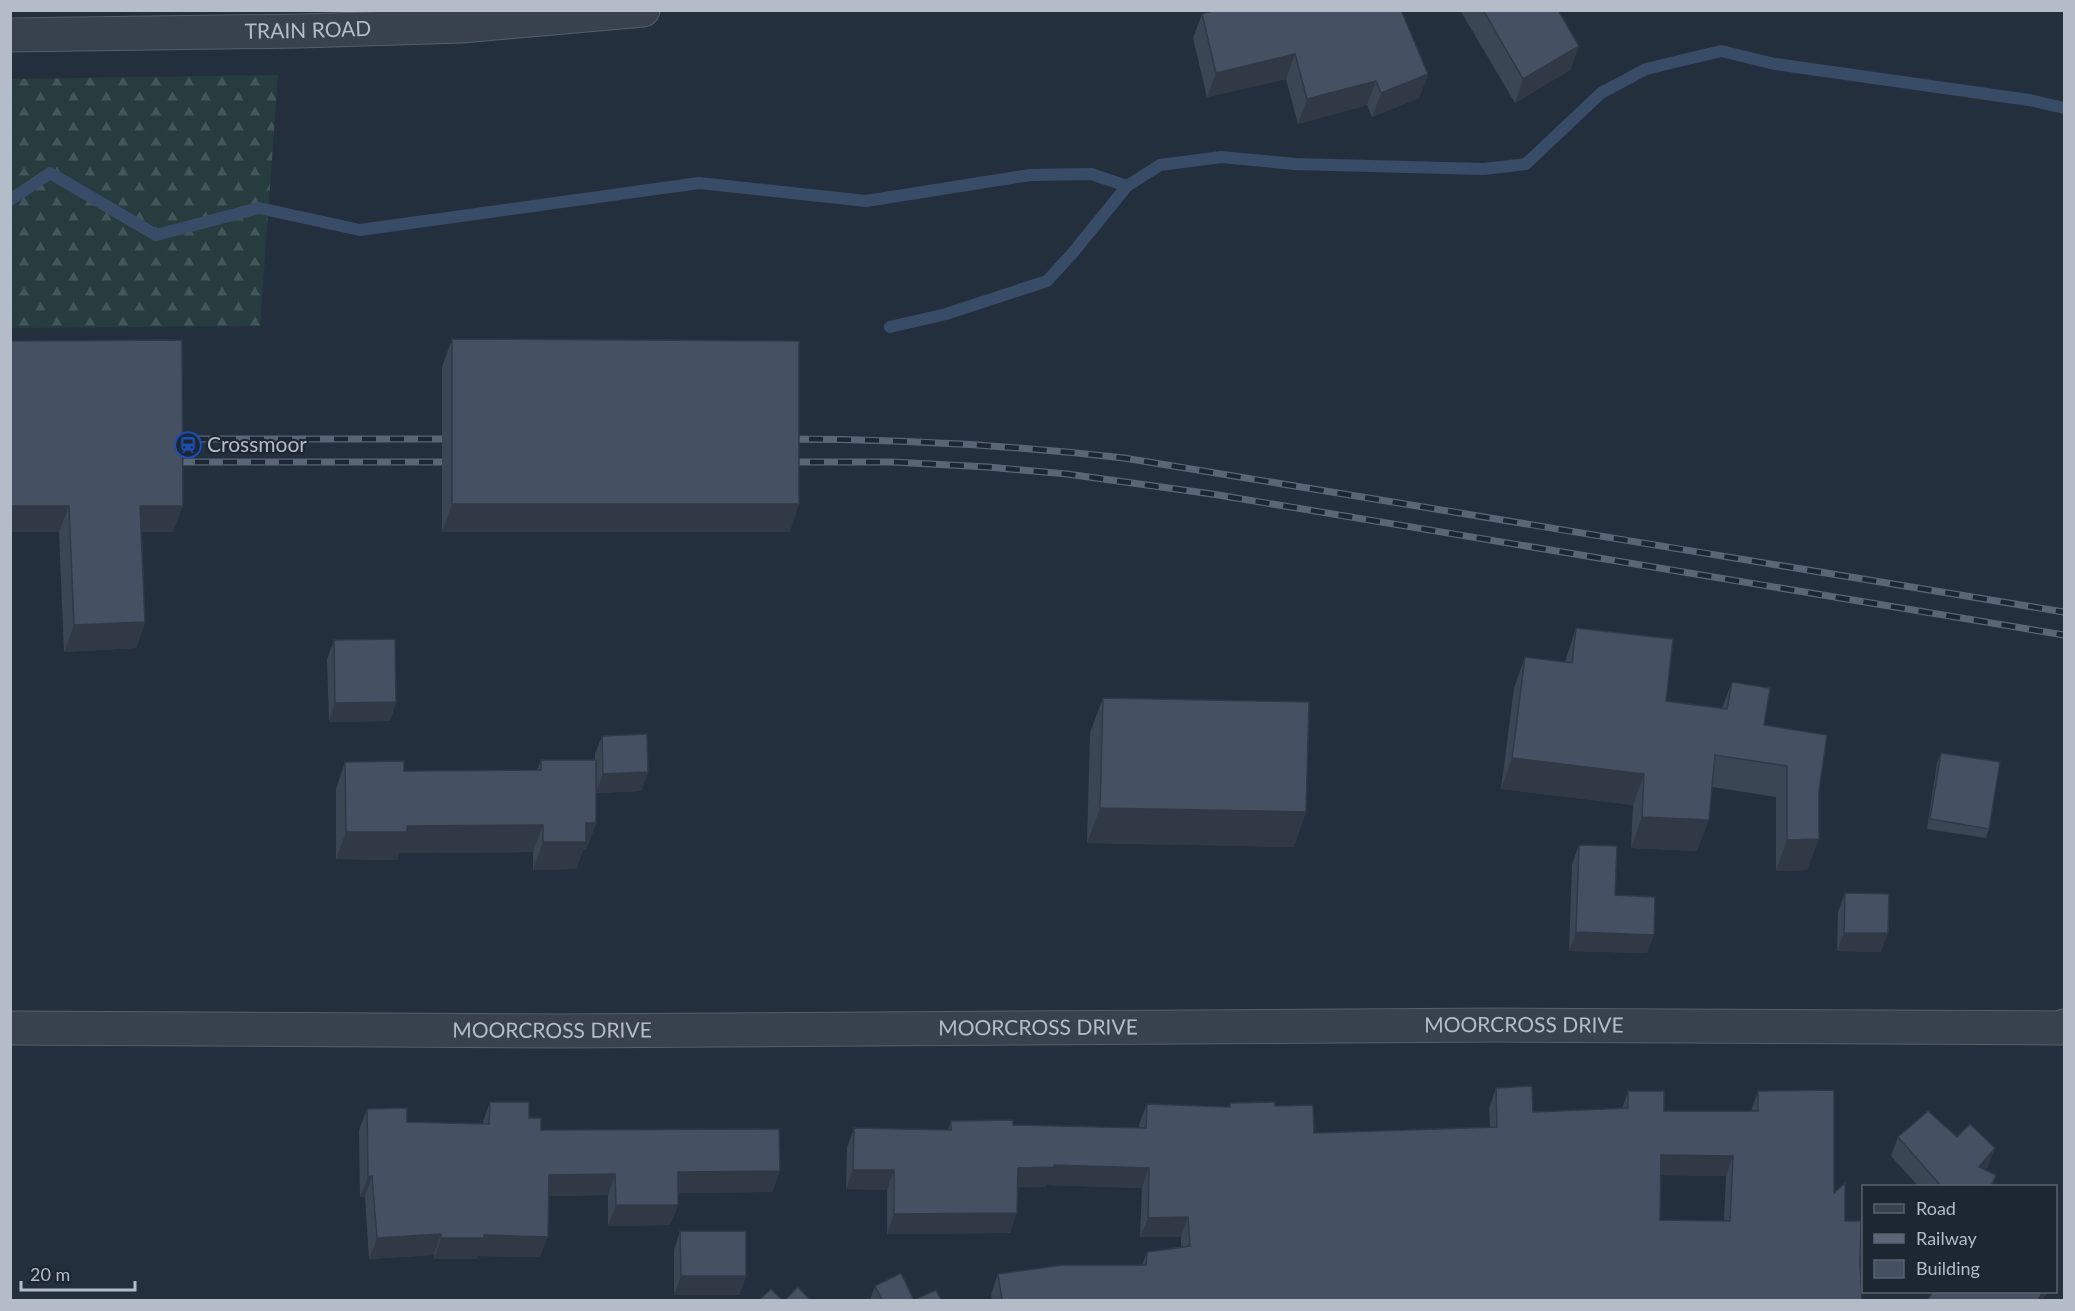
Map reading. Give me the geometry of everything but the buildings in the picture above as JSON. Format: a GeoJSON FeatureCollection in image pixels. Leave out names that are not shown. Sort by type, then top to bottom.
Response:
{"type":"FeatureCollection","features":[{"type":"Feature","properties":{"kind":"street","name":"TRAIN ROAD"},"geometry":{"type":"LineString","coordinates":[[10,35],[439,27],[643,10]]}},
{"type":"Feature","properties":{"kind":"street","name":"MOORCROSS DRIVE"},"geometry":{"type":"LineString","coordinates":[[10,1028],[561,1031],[1498,1025],[2064,1034]]}},
{"type":"Feature","properties":{"kind":"green space"},"geometry":{"type":"Polygon","coordinates":[[[278,75],[260,326],[11,328],[11,79],[278,75]]]}},
{"type":"Feature","properties":{"kind":"waterway"},"geometry":{"type":"LineString","coordinates":[[10,200],[50,173],[156,235],[259,208],[360,230],[699,183],[866,201],[1030,175],[1091,174],[1127,186],[1160,165],[1221,157],[1295,164],[1484,169],[1526,164],[1601,93],[1646,69],[1721,51],[1775,64],[2029,100],[2064,108]]}},
{"type":"Feature","properties":{"kind":"waterway"},"geometry":{"type":"LineString","coordinates":[[890,327],[946,314],[1047,281],[1127,186]]}},
{"type":"Feature","properties":{"kind":"railway"},"geometry":{"type":"LineString","coordinates":[[166,439],[457,439]]}},
{"type":"Feature","properties":{"kind":"railway"},"geometry":{"type":"LineString","coordinates":[[781,439],[953,444],[1124,458],[2064,612]]}},
{"type":"Feature","properties":{"kind":"railway"},"geometry":{"type":"LineString","coordinates":[[167,462],[458,462]]}},
{"type":"Feature","properties":{"kind":"railway"},"geometry":{"type":"LineString","coordinates":[[782,462],[892,462],[1067,474],[1212,494],[2064,635]]}},
{"type":"Feature","properties":{"kind":"place","name":"Crossmoor"},"geometry":{"type":"Point","coordinates":[188,445]}}]}
